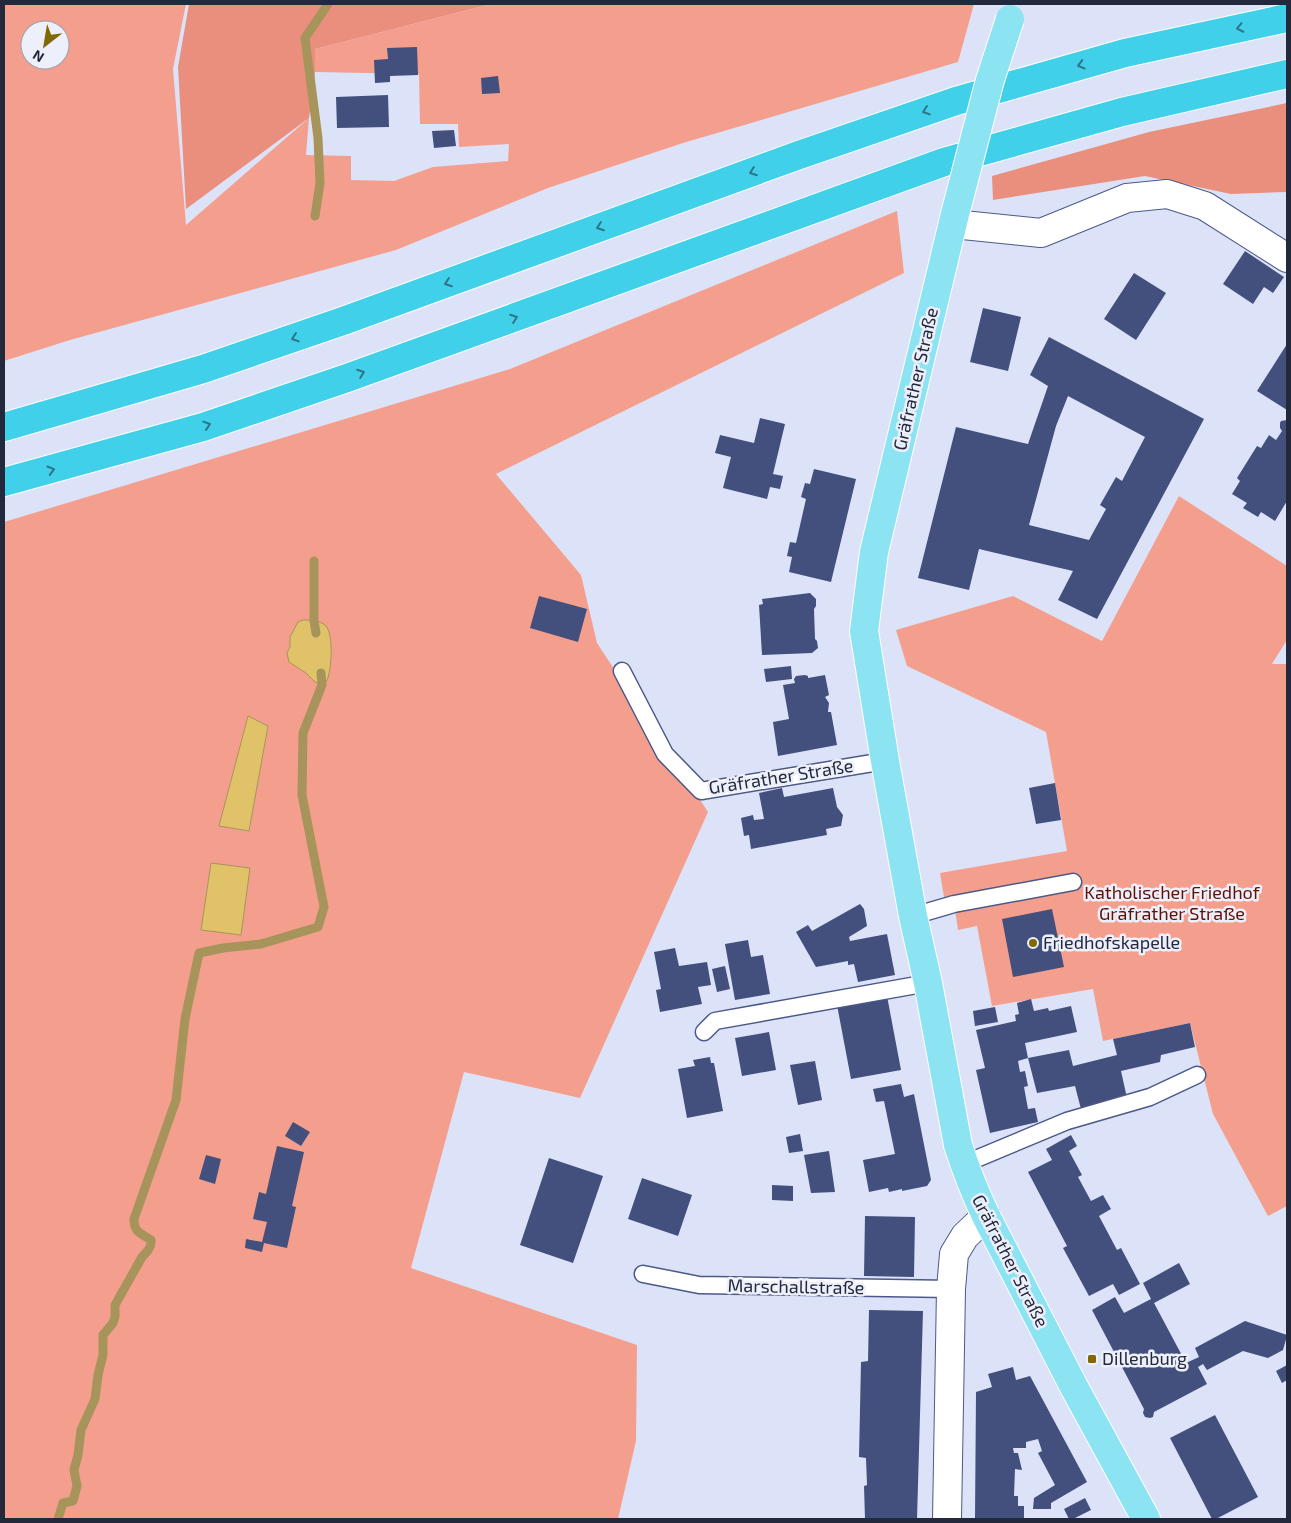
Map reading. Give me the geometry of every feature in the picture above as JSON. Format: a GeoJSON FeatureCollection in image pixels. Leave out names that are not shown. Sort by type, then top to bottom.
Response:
{"type":"FeatureCollection","features":[{"type":"Feature","properties":{"kind":"highway"},"geometry":{"type":"LineString","coordinates":[[4,427],[203,369],[344,321],[799,155],[956,101],[1125,53],[1287,18]]}},
{"type":"Feature","properties":{"kind":"highway"},"geometry":{"type":"LineString","coordinates":[[4,482],[212,424],[347,378],[944,162],[1122,112],[1287,74]]}},
{"type":"Feature","properties":{"kind":"main road","name":"Gräfrather Straße"},"geometry":{"type":"LineString","coordinates":[[1013,11],[990,80],[954,219],[874,552],[864,631],[913,916],[928,984],[958,1145],[964,1164],[986,1216],[1074,1387],[1146,1519]]}},
{"type":"Feature","properties":{"kind":"street"},"geometry":{"type":"LineString","coordinates":[[954,219],[1041,232],[1127,198],[1167,194],[1205,206],[1287,258]]}},
{"type":"Feature","properties":{"kind":"street"},"geometry":{"type":"LineString","coordinates":[[947,1519],[951,1289],[954,1254],[965,1236],[986,1216]]}},
{"type":"Feature","properties":{"kind":"lane","name":"Gräfrather Straße"},"geometry":{"type":"LineString","coordinates":[[622,671],[665,754],[701,790],[885,761]]}},
{"type":"Feature","properties":{"kind":"lane"},"geometry":{"type":"LineString","coordinates":[[913,916],[954,904],[1073,882]]}},
{"type":"Feature","properties":{"kind":"lane"},"geometry":{"type":"LineString","coordinates":[[704,1032],[715,1021],[928,984]]}},
{"type":"Feature","properties":{"kind":"lane"},"geometry":{"type":"LineString","coordinates":[[964,1164],[1067,1122],[1150,1097],[1197,1075]]}},
{"type":"Feature","properties":{"kind":"lane","name":"Marschallstraße"},"geometry":{"type":"LineString","coordinates":[[643,1274],[699,1285],[951,1289]]}},
{"type":"Feature","properties":{"kind":"green space"},"geometry":{"type":"Polygon","coordinates":[[[4,4],[186,4],[173,69],[186,225],[309,118],[306,155],[351,156],[351,180],[394,181],[433,167],[508,161],[509,144],[459,147],[458,124],[420,124],[419,74],[315,72],[315,49],[491,4],[974,4],[958,62],[683,143],[548,188],[396,250],[70,340],[4,361],[4,4]]]}},
{"type":"Feature","properties":{"kind":"green space"},"geometry":{"type":"Polygon","coordinates":[[[897,211],[904,273],[496,474],[581,575],[597,643],[708,812],[580,1098],[464,1072],[411,1268],[637,1345],[636,1441],[618,1519],[4,1519],[4,522],[510,369],[897,211]]]}},
{"type":"Feature","properties":{"kind":"green space","name":"Katholischer Friedhof Gräfrather Straße"},"geometry":{"type":"Polygon","coordinates":[[[1179,496],[1287,566],[1287,640],[1272,664],[1287,664],[1287,1206],[1268,1216],[1213,1114],[1190,1023],[1103,1041],[1093,989],[992,1006],[977,926],[958,930],[953,896],[944,897],[940,873],[1067,851],[1046,732],[907,666],[896,630],[1013,596],[1102,641],[1179,496]]]}},
{"type":"Feature","properties":{"kind":"shaded area"},"geometry":{"type":"Polygon","coordinates":[[[189,4],[491,4],[315,49],[315,72],[309,118],[186,209],[178,67],[189,4]]]}},
{"type":"Feature","properties":{"kind":"shaded area"},"geometry":{"type":"Polygon","coordinates":[[[1287,103],[1287,192],[1231,194],[1145,176],[993,200],[992,176],[1149,132],[1287,103]]]}},
{"type":"Feature","properties":{"kind":"shaded area"},"geometry":{"type":"Polygon","coordinates":[[[303,620],[321,623],[329,631],[331,655],[325,684],[319,684],[314,681],[306,673],[289,662],[287,653],[290,647],[290,637],[298,622],[303,620]]]}},
{"type":"Feature","properties":{"kind":"shaded area"},"geometry":{"type":"Polygon","coordinates":[[[248,716],[268,726],[249,831],[219,826],[248,716]]]}},
{"type":"Feature","properties":{"kind":"shaded area"},"geometry":{"type":"Polygon","coordinates":[[[211,863],[250,868],[241,935],[201,930],[211,863]]]}},
{"type":"Feature","properties":{"kind":"building"},"geometry":{"type":"Polygon","coordinates":[[[417,47],[418,75],[390,76],[390,82],[375,83],[374,60],[388,59],[387,48],[417,47]]]}},
{"type":"Feature","properties":{"kind":"building"},"geometry":{"type":"Polygon","coordinates":[[[498,76],[500,93],[482,94],[481,78],[498,76]]]}},
{"type":"Feature","properties":{"kind":"building"},"geometry":{"type":"Polygon","coordinates":[[[388,95],[389,127],[337,128],[336,97],[388,95]]]}},
{"type":"Feature","properties":{"kind":"building"},"geometry":{"type":"Polygon","coordinates":[[[454,130],[456,146],[434,148],[432,131],[454,130]]]}},
{"type":"Feature","properties":{"kind":"building"},"geometry":{"type":"Polygon","coordinates":[[[1245,251],[1284,277],[1273,293],[1264,287],[1253,304],[1223,284],[1245,251]]]}},
{"type":"Feature","properties":{"kind":"building"},"geometry":{"type":"Polygon","coordinates":[[[1134,273],[1166,293],[1136,340],[1104,319],[1134,273]]]}},
{"type":"Feature","properties":{"kind":"building"},"geometry":{"type":"Polygon","coordinates":[[[983,308],[1021,317],[1008,371],[970,362],[983,308]]]}},
{"type":"Feature","properties":{"kind":"building"},"geometry":{"type":"Polygon","coordinates":[[[1049,337],[1204,419],[1097,619],[1058,600],[1073,571],[979,549],[969,590],[918,578],[956,427],[1028,444],[1048,386],[1030,375],[1049,337]],[[1068,396],[1056,426],[1029,525],[1089,540],[1106,509],[1100,505],[1116,477],[1122,481],[1145,437],[1068,396]]]}},
{"type":"Feature","properties":{"kind":"building"},"geometry":{"type":"Polygon","coordinates":[[[1287,344],[1287,410],[1257,391],[1287,344]]]}},
{"type":"Feature","properties":{"kind":"building"},"geometry":{"type":"Polygon","coordinates":[[[760,418],[785,424],[773,474],[783,476],[780,489],[770,487],[767,499],[723,488],[731,457],[715,453],[720,435],[754,443],[760,418]]]}},
{"type":"Feature","properties":{"kind":"building"},"geometry":{"type":"Polygon","coordinates":[[[1287,420],[1287,501],[1275,521],[1261,512],[1258,517],[1243,508],[1247,503],[1232,494],[1240,481],[1237,478],[1257,446],[1261,448],[1269,435],[1276,440],[1282,431],[1280,428],[1281,421],[1287,420]]]}},
{"type":"Feature","properties":{"kind":"building"},"geometry":{"type":"Polygon","coordinates":[[[814,469],[856,479],[831,582],[789,572],[792,557],[787,556],[790,542],[796,543],[806,499],[801,497],[805,483],[810,484],[814,469]]]}},
{"type":"Feature","properties":{"kind":"building"},"geometry":{"type":"Polygon","coordinates":[[[810,593],[816,599],[814,609],[815,639],[818,648],[812,653],[762,655],[759,605],[763,604],[762,599],[810,593]]]}},
{"type":"Feature","properties":{"kind":"building"},"geometry":{"type":"Polygon","coordinates":[[[539,596],[587,609],[578,642],[530,628],[539,596]]]}},
{"type":"Feature","properties":{"kind":"building"},"geometry":{"type":"Polygon","coordinates":[[[791,666],[792,679],[766,682],[764,669],[791,666]]]}},
{"type":"Feature","properties":{"kind":"building"},"geometry":{"type":"Polygon","coordinates":[[[805,675],[808,678],[825,675],[829,695],[825,697],[829,703],[828,712],[831,712],[837,745],[778,756],[773,722],[789,719],[783,685],[795,683],[794,679],[796,676],[805,675]]]}},
{"type":"Feature","properties":{"kind":"building"},"geometry":{"type":"Polygon","coordinates":[[[1055,783],[1061,820],[1036,824],[1029,788],[1055,783]]]}},
{"type":"Feature","properties":{"kind":"building"},"geometry":{"type":"Polygon","coordinates":[[[782,788],[784,797],[833,788],[837,807],[843,815],[841,826],[826,829],[827,835],[751,849],[749,835],[744,836],[741,818],[753,815],[754,820],[764,819],[759,793],[782,788]]]}},
{"type":"Feature","properties":{"kind":"building"},"geometry":{"type":"Polygon","coordinates":[[[860,904],[864,909],[867,926],[849,937],[850,941],[887,934],[895,975],[858,982],[854,964],[848,965],[848,961],[816,967],[796,932],[808,925],[812,931],[860,904]]]}},
{"type":"Feature","properties":{"kind":"building","name":"Friedhofskapelle"},"geometry":{"type":"Polygon","coordinates":[[[1052,909],[1064,967],[1013,977],[1002,919],[1052,909]]]}},
{"type":"Feature","properties":{"kind":"building"},"geometry":{"type":"Polygon","coordinates":[[[748,940],[751,957],[763,955],[770,994],[735,1000],[725,944],[748,940]]]}},
{"type":"Feature","properties":{"kind":"building"},"geometry":{"type":"Polygon","coordinates":[[[675,948],[679,966],[707,962],[711,985],[698,987],[702,1004],[660,1012],[656,990],[661,989],[654,952],[675,948]]]}},
{"type":"Feature","properties":{"kind":"building"},"geometry":{"type":"Polygon","coordinates":[[[725,966],[730,989],[717,992],[712,969],[725,966]]]}},
{"type":"Feature","properties":{"kind":"building"},"geometry":{"type":"Polygon","coordinates":[[[887,996],[901,1070],[851,1079],[837,1005],[887,996]]]}},
{"type":"Feature","properties":{"kind":"building"},"geometry":{"type":"Polygon","coordinates":[[[1031,999],[1034,1011],[1048,1008],[1049,1011],[1071,1006],[1077,1032],[1025,1043],[1028,1058],[1018,1061],[1020,1072],[1025,1071],[1028,1086],[1024,1087],[1028,1109],[1035,1108],[1038,1122],[990,1133],[976,1070],[985,1068],[976,1030],[1016,1021],[1015,1015],[1019,1014],[1017,1003],[1031,999]]]}},
{"type":"Feature","properties":{"kind":"building"},"geometry":{"type":"Polygon","coordinates":[[[995,1007],[998,1022],[975,1026],[973,1011],[995,1007]]]}},
{"type":"Feature","properties":{"kind":"building"},"geometry":{"type":"Polygon","coordinates":[[[1190,1023],[1195,1047],[1161,1055],[1160,1062],[1121,1071],[1127,1098],[1081,1109],[1075,1086],[1037,1093],[1028,1058],[1069,1050],[1073,1066],[1117,1055],[1113,1039],[1190,1023]]]}},
{"type":"Feature","properties":{"kind":"building"},"geometry":{"type":"Polygon","coordinates":[[[769,1032],[776,1070],[742,1076],[735,1038],[769,1032]]]}},
{"type":"Feature","properties":{"kind":"building"},"geometry":{"type":"Polygon","coordinates":[[[710,1057],[711,1063],[714,1063],[723,1111],[687,1118],[678,1069],[695,1066],[693,1060],[710,1057]]]}},
{"type":"Feature","properties":{"kind":"building"},"geometry":{"type":"Polygon","coordinates":[[[815,1061],[822,1100],[798,1105],[790,1065],[815,1061]]]}},
{"type":"Feature","properties":{"kind":"building"},"geometry":{"type":"Polygon","coordinates":[[[901,1084],[904,1097],[914,1094],[931,1180],[927,1186],[902,1191],[902,1189],[889,1192],[888,1188],[869,1192],[863,1160],[895,1154],[884,1101],[876,1102],[873,1089],[901,1084]]]}},
{"type":"Feature","properties":{"kind":"building"},"geometry":{"type":"Polygon","coordinates":[[[293,1122],[310,1132],[301,1146],[285,1136],[293,1122]]]}},
{"type":"Feature","properties":{"kind":"building"},"geometry":{"type":"Polygon","coordinates":[[[800,1134],[803,1151],[789,1153],[786,1137],[800,1134]]]}},
{"type":"Feature","properties":{"kind":"building"},"geometry":{"type":"Polygon","coordinates":[[[1071,1135],[1077,1146],[1069,1151],[1082,1175],[1078,1177],[1091,1201],[1103,1195],[1111,1209],[1099,1216],[1117,1250],[1121,1248],[1140,1284],[1119,1295],[1113,1284],[1089,1296],[1063,1248],[1067,1246],[1028,1172],[1052,1160],[1046,1149],[1071,1135]]]}},
{"type":"Feature","properties":{"kind":"building"},"geometry":{"type":"Polygon","coordinates":[[[277,1146],[304,1152],[292,1206],[296,1207],[287,1248],[264,1243],[262,1252],[245,1248],[246,1239],[262,1242],[267,1222],[253,1219],[259,1192],[266,1194],[277,1146]]]}},
{"type":"Feature","properties":{"kind":"building"},"geometry":{"type":"Polygon","coordinates":[[[829,1151],[835,1192],[811,1193],[804,1155],[829,1151]]]}},
{"type":"Feature","properties":{"kind":"building"},"geometry":{"type":"Polygon","coordinates":[[[206,1155],[221,1159],[215,1184],[199,1179],[206,1155]]]}},
{"type":"Feature","properties":{"kind":"building"},"geometry":{"type":"Polygon","coordinates":[[[549,1158],[603,1176],[573,1263],[520,1245],[549,1158]]]}},
{"type":"Feature","properties":{"kind":"building"},"geometry":{"type":"Polygon","coordinates":[[[642,1178],[692,1195],[678,1236],[628,1219],[642,1178]]]}},
{"type":"Feature","properties":{"kind":"building"},"geometry":{"type":"Polygon","coordinates":[[[772,1185],[793,1186],[793,1201],[772,1200],[772,1185]]]}},
{"type":"Feature","properties":{"kind":"building"},"geometry":{"type":"Polygon","coordinates":[[[865,1216],[915,1217],[914,1277],[864,1276],[865,1216]]]}},
{"type":"Feature","properties":{"kind":"building"},"geometry":{"type":"Polygon","coordinates":[[[1179,1263],[1190,1284],[1154,1303],[1186,1363],[1199,1357],[1195,1348],[1245,1321],[1287,1336],[1283,1350],[1268,1358],[1243,1351],[1207,1370],[1203,1364],[1198,1367],[1207,1384],[1154,1412],[1153,1417],[1145,1417],[1144,1409],[1092,1310],[1115,1297],[1124,1313],[1151,1299],[1143,1283],[1179,1263]]]}},
{"type":"Feature","properties":{"kind":"building"},"geometry":{"type":"Polygon","coordinates":[[[869,1310],[923,1311],[917,1519],[865,1519],[864,1486],[867,1485],[866,1458],[859,1457],[861,1362],[868,1361],[869,1310]]]}},
{"type":"Feature","properties":{"kind":"building"},"geometry":{"type":"Polygon","coordinates":[[[1287,1365],[1287,1380],[1282,1383],[1276,1371],[1287,1365]]]}},
{"type":"Feature","properties":{"kind":"building"},"geometry":{"type":"Polygon","coordinates":[[[1013,1367],[1016,1380],[1030,1376],[1087,1482],[1051,1503],[1051,1509],[1033,1509],[1034,1498],[1055,1485],[1038,1453],[1042,1451],[1038,1439],[1026,1442],[1026,1448],[1013,1448],[1014,1453],[1018,1453],[1022,1470],[1015,1469],[1014,1496],[1018,1496],[1018,1506],[1024,1506],[1024,1519],[975,1519],[976,1392],[992,1387],[988,1374],[1013,1367]]]}},
{"type":"Feature","properties":{"kind":"building"},"geometry":{"type":"Polygon","coordinates":[[[1215,1415],[1258,1497],[1216,1519],[1212,1519],[1170,1438],[1215,1415]]]}},
{"type":"Feature","properties":{"kind":"building"},"geometry":{"type":"Polygon","coordinates":[[[1085,1498],[1091,1510],[1073,1519],[1069,1519],[1064,1509],[1085,1498]]]}},
{"type":"Feature","properties":{"kind":"waterway"},"geometry":{"type":"LineString","coordinates":[[315,216],[320,183],[318,138],[305,38],[328,4]]}},
{"type":"Feature","properties":{"kind":"waterway"},"geometry":{"type":"LineString","coordinates":[[314,561],[314,621],[316,633]]}},
{"type":"Feature","properties":{"kind":"waterway"},"geometry":{"type":"LineString","coordinates":[[58,1519],[63,1503],[73,1501],[77,1486],[74,1470],[81,1430],[95,1399],[103,1355],[103,1335],[113,1323],[115,1305],[142,1257],[151,1245],[151,1240],[141,1234],[135,1227],[134,1219],[176,1100],[185,1019],[199,953],[223,948],[261,944],[318,927],[324,907],[302,795],[303,733],[322,685],[321,673]]}},
{"type":"Feature","properties":{"kind":"place","name":"Friedhofskapelle"},"geometry":{"type":"Point","coordinates":[1033,943]}},
{"type":"Feature","properties":{"kind":"place","name":"Dillenburg"},"geometry":{"type":"Point","coordinates":[1092,1359]}}]}
